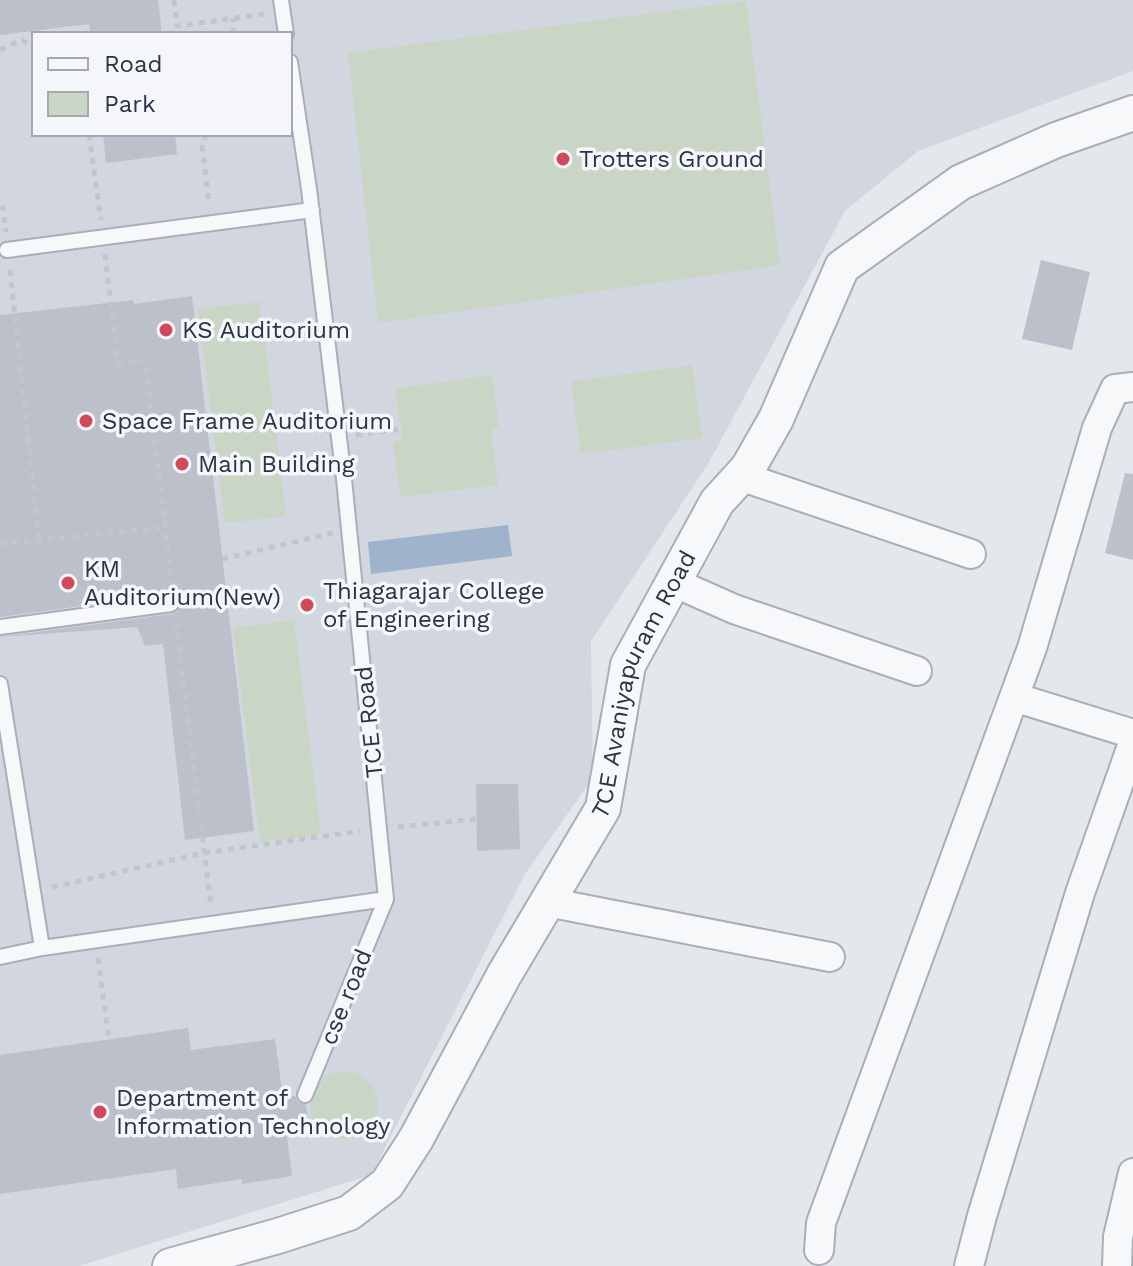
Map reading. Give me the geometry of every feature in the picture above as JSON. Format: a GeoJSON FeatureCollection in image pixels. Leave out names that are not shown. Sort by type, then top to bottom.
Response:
{"type":"FeatureCollection","features":[{"type":"Feature","properties":{"kind":"street","name":"TCE Avaniyapuram Road"},"geometry":{"type":"LineString","coordinates":[[170,1266],[349,1213],[387,1184],[416,1139],[504,975],[603,808],[628,665],[717,502],[748,468],[776,419],[842,267],[961,182],[1056,140],[1133,113]]}},
{"type":"Feature","properties":{"kind":"street"},"geometry":{"type":"LineString","coordinates":[[819,1250],[821,1223],[1032,648],[1097,428],[1115,389],[1133,387]]}},
{"type":"Feature","properties":{"kind":"street"},"geometry":{"type":"LineString","coordinates":[[740,476],[971,554]]}},
{"type":"Feature","properties":{"kind":"street"},"geometry":{"type":"LineString","coordinates":[[673,582],[734,609],[917,671]]}},
{"type":"Feature","properties":{"kind":"street"},"geometry":{"type":"LineString","coordinates":[[1014,697],[1133,734]]}},
{"type":"Feature","properties":{"kind":"street"},"geometry":{"type":"LineString","coordinates":[[969,1266],[1080,893],[1133,743]]}},
{"type":"Feature","properties":{"kind":"street"},"geometry":{"type":"LineString","coordinates":[[547,902],[830,957]]}},
{"type":"Feature","properties":{"kind":"street"},"geometry":{"type":"LineString","coordinates":[[1117,1266],[1118,1237],[1133,1173]]}},
{"type":"Feature","properties":{"kind":"lane"},"geometry":{"type":"LineString","coordinates":[[282,6],[286,32]]}},
{"type":"Feature","properties":{"kind":"lane","name":"TCE Road"},"geometry":{"type":"LineString","coordinates":[[292,75],[312,210],[339,438],[386,899]]}},
{"type":"Feature","properties":{"kind":"lane"},"geometry":{"type":"LineString","coordinates":[[7,250],[312,210]]}},
{"type":"Feature","properties":{"kind":"lane"},"geometry":{"type":"LineString","coordinates":[[0,627],[173,600]]}},
{"type":"Feature","properties":{"kind":"lane"},"geometry":{"type":"LineString","coordinates":[[0,684],[42,948]]}},
{"type":"Feature","properties":{"kind":"lane"},"geometry":{"type":"LineString","coordinates":[[0,957],[42,948],[386,899]]}},
{"type":"Feature","properties":{"kind":"lane","name":"cse road"},"geometry":{"type":"LineString","coordinates":[[305,1095],[386,899]]}},
{"type":"Feature","properties":{"kind":"path"},"geometry":{"type":"LineString","coordinates":[[174,0],[177,26],[233,18],[282,6]]}},
{"type":"Feature","properties":{"kind":"path"},"geometry":{"type":"LineString","coordinates":[[233,18],[233,32]]}},
{"type":"Feature","properties":{"kind":"path"},"geometry":{"type":"LineString","coordinates":[[0,50],[22,40],[32,47]]}},
{"type":"Feature","properties":{"kind":"path"},"geometry":{"type":"LineString","coordinates":[[89,136],[118,363],[145,360],[213,924]]}},
{"type":"Feature","properties":{"kind":"path"},"geometry":{"type":"LineString","coordinates":[[205,136],[202,146],[211,224]]}},
{"type":"Feature","properties":{"kind":"path"},"geometry":{"type":"LineString","coordinates":[[0,209],[3,208],[39,540]]}},
{"type":"Feature","properties":{"kind":"path"},"geometry":{"type":"LineString","coordinates":[[339,438],[401,429]]}},
{"type":"Feature","properties":{"kind":"path"},"geometry":{"type":"LineString","coordinates":[[0,544],[160,528]]}},
{"type":"Feature","properties":{"kind":"path"},"geometry":{"type":"LineString","coordinates":[[222,559],[349,530]]}},
{"type":"Feature","properties":{"kind":"path"},"geometry":{"type":"LineString","coordinates":[[32,891],[204,853],[380,828],[477,819]]}},
{"type":"Feature","properties":{"kind":"path"},"geometry":{"type":"LineString","coordinates":[[96,941],[109,1040]]}},
{"type":"Feature","properties":{"kind":"shaded area","name":"Thiagarajar College of Engineering"},"geometry":{"type":"Polygon","coordinates":[[[0,0],[1133,0],[1133,71],[918,151],[845,211],[708,464],[591,641],[593,778],[525,874],[371,1175],[79,1266],[0,1266],[0,0]]]}},
{"type":"Feature","properties":{"kind":"green space","name":"Trotters Ground"},"geometry":{"type":"Polygon","coordinates":[[[746,1],[780,265],[378,323],[348,53],[746,1]]]}},
{"type":"Feature","properties":{"kind":"green space"},"geometry":{"type":"Polygon","coordinates":[[[260,302],[286,516],[225,523],[198,309],[260,302]]]}},
{"type":"Feature","properties":{"kind":"green space"},"geometry":{"type":"Polygon","coordinates":[[[692,365],[702,438],[581,454],[571,382],[692,365]]]}},
{"type":"Feature","properties":{"kind":"green space"},"geometry":{"type":"Polygon","coordinates":[[[492,375],[499,427],[491,430],[498,485],[400,497],[393,442],[403,440],[395,389],[492,375]]]}},
{"type":"Feature","properties":{"kind":"green space"},"geometry":{"type":"Polygon","coordinates":[[[294,620],[321,834],[260,842],[233,628],[294,620]]]}},
{"type":"Feature","properties":{"kind":"green space"},"geometry":{"type":"Polygon","coordinates":[[[351,1071],[372,1086],[378,1105],[376,1118],[368,1129],[351,1139],[337,1139],[320,1129],[312,1118],[310,1098],[320,1081],[331,1073],[351,1071]]]}},
{"type":"Feature","properties":{"kind":"water"},"geometry":{"type":"Polygon","coordinates":[[[508,525],[512,556],[371,574],[368,542],[508,525]]]}},
{"type":"Feature","properties":{"kind":"building"},"geometry":{"type":"Polygon","coordinates":[[[0,0],[158,0],[162,32],[91,32],[89,24],[0,35],[0,0]]]}},
{"type":"Feature","properties":{"kind":"building"},"geometry":{"type":"Polygon","coordinates":[[[103,136],[175,136],[177,154],[106,163],[103,136]]]}},
{"type":"Feature","properties":{"kind":"building"},"geometry":{"type":"Polygon","coordinates":[[[1041,260],[1090,272],[1072,350],[1022,339],[1041,260]]]}},
{"type":"Feature","properties":{"kind":"building","name":"Main Building"},"geometry":{"type":"Polygon","coordinates":[[[192,296],[254,831],[185,840],[163,644],[145,646],[137,627],[0,637],[172,614],[178,611],[181,603],[178,597],[170,594],[0,617],[0,315],[192,296]]]}},
{"type":"Feature","properties":{"kind":"building"},"geometry":{"type":"Polygon","coordinates":[[[1125,473],[1133,474],[1133,560],[1105,553],[1125,473]]]}},
{"type":"Feature","properties":{"kind":"building"},"geometry":{"type":"Polygon","coordinates":[[[476,784],[518,784],[520,849],[477,851],[476,784]]]}},
{"type":"Feature","properties":{"kind":"building","name":"Department of Information Technology"},"geometry":{"type":"Polygon","coordinates":[[[188,1028],[191,1050],[275,1039],[283,1097],[295,1096],[298,1102],[306,1105],[308,1117],[285,1120],[292,1176],[242,1184],[242,1179],[178,1189],[176,1169],[0,1194],[0,1055],[188,1028]]]}},
{"type":"Feature","properties":{"kind":"place","name":"Trotters Ground"},"geometry":{"type":"Point","coordinates":[563,159]}},
{"type":"Feature","properties":{"kind":"place","name":"KS Auditorium"},"geometry":{"type":"Point","coordinates":[166,330]}},
{"type":"Feature","properties":{"kind":"place","name":"Space Frame Auditorium"},"geometry":{"type":"Point","coordinates":[86,421]}},
{"type":"Feature","properties":{"kind":"place","name":"Main Building"},"geometry":{"type":"Point","coordinates":[182,464]}},
{"type":"Feature","properties":{"kind":"place","name":"KM Auditorium(New)"},"geometry":{"type":"Point","coordinates":[68,583]}},
{"type":"Feature","properties":{"kind":"place","name":"Thiagarajar College of Engineering"},"geometry":{"type":"Point","coordinates":[307,605]}},
{"type":"Feature","properties":{"kind":"place","name":"Department of Information Technology"},"geometry":{"type":"Point","coordinates":[100,1112]}}]}
